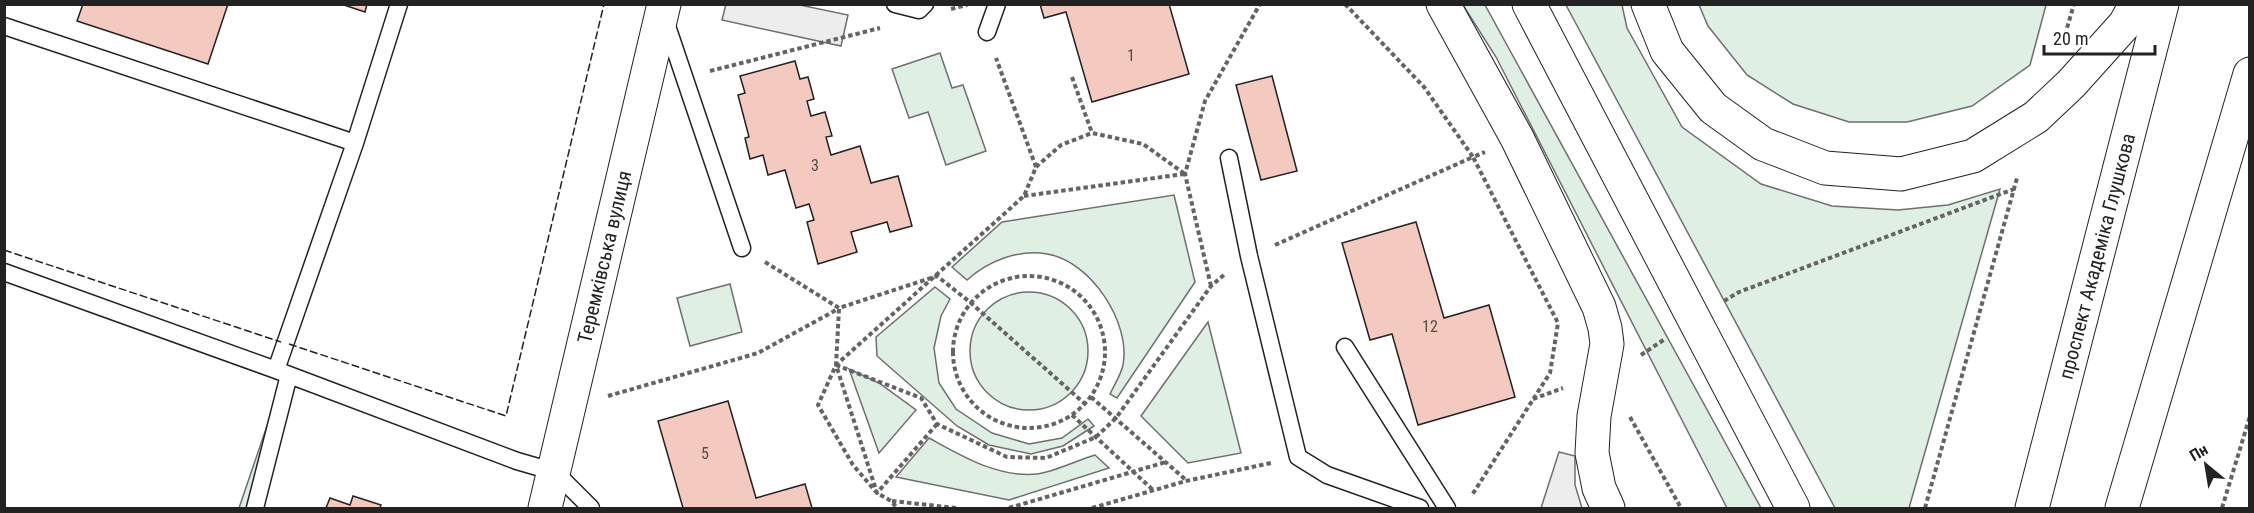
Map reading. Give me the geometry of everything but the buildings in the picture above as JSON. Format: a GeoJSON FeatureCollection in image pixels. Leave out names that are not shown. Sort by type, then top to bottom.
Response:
{"type":"FeatureCollection","features":[{"type":"Feature","properties":{"kind":"main road"},"geometry":{"type":"LineString","coordinates":[[1443,4],[1517,138],[1599,307],[1607,344],[1594,416],[1592,453],[1599,488],[1608,508]]}},
{"type":"Feature","properties":{"kind":"main road"},"geometry":{"type":"LineString","coordinates":[[1529,4],[1793,508]]}},
{"type":"Feature","properties":{"kind":"main road"},"geometry":{"type":"LineString","coordinates":[[1647,4],[1667,51],[1713,108],[1763,144],[1825,168],[1901,174],[1973,156],[2036,117],[2071,84],[2124,24],[2136,4]]}},
{"type":"Feature","properties":{"kind":"main road","name":"проспект Академіка Глушкова"},"geometry":{"type":"LineString","coordinates":[[2032,508],[2162,4]]}},
{"type":"Feature","properties":{"kind":"main road","name":"Теремківська вулиця"},"geometry":{"type":"LineString","coordinates":[[546,508],[663,7]]}},
{"type":"Feature","properties":{"kind":"main road"},"geometry":{"type":"LineString","coordinates":[[2122,508],[2249,74]]}},
{"type":"Feature","properties":{"kind":"lane"},"geometry":{"type":"LineString","coordinates":[[255,508],[282,372],[399,4]]}},
{"type":"Feature","properties":{"kind":"lane"},"geometry":{"type":"LineString","coordinates":[[895,4],[919,10],[926,4]]}},
{"type":"Feature","properties":{"kind":"lane"},"geometry":{"type":"LineString","coordinates":[[987,32],[997,4]]}},
{"type":"Feature","properties":{"kind":"lane"},"geometry":{"type":"LineString","coordinates":[[663,7],[742,248]]}},
{"type":"Feature","properties":{"kind":"lane"},"geometry":{"type":"LineString","coordinates":[[4,26],[355,143]]}},
{"type":"Feature","properties":{"kind":"lane"},"geometry":{"type":"LineString","coordinates":[[1229,158],[1249,256],[1299,457],[1327,475],[1420,508]]}},
{"type":"Feature","properties":{"kind":"lane"},"geometry":{"type":"LineString","coordinates":[[4,272],[282,372],[517,461],[555,472],[591,508]]}},
{"type":"Feature","properties":{"kind":"lane"},"geometry":{"type":"LineString","coordinates":[[1345,347],[1447,508]]}},
{"type":"Feature","properties":{"kind":"path"},"geometry":{"type":"LineString","coordinates":[[946,10],[969,4]]}},
{"type":"Feature","properties":{"kind":"path"},"geometry":{"type":"LineString","coordinates":[[2065,35],[2074,4]]}},
{"type":"Feature","properties":{"kind":"path"},"geometry":{"type":"LineString","coordinates":[[686,78],[890,25]]}},
{"type":"Feature","properties":{"kind":"path"},"geometry":{"type":"LineString","coordinates":[[987,32],[1036,167]]}},
{"type":"Feature","properties":{"kind":"path"},"geometry":{"type":"LineString","coordinates":[[1072,77],[1092,133]]}},
{"type":"Feature","properties":{"kind":"path"},"geometry":{"type":"LineString","coordinates":[[897,508],[891,501],[877,493],[854,465],[818,405],[837,365],[1024,196],[1036,167],[1061,145],[1092,133],[1143,144],[1185,174],[1024,196]]}},
{"type":"Feature","properties":{"kind":"path"},"geometry":{"type":"LineString","coordinates":[[837,365],[921,398],[937,424],[1006,457],[1046,458],[1096,437],[1116,418],[1211,286],[1249,256],[1473,157],[1558,323],[1550,373],[1469,499]]}},
{"type":"Feature","properties":{"kind":"path"},"geometry":{"type":"LineString","coordinates":[[1925,508],[2017,178]]}},
{"type":"Feature","properties":{"kind":"path"},"geometry":{"type":"LineString","coordinates":[[1636,358],[1739,292],[2014,189]]}},
{"type":"Feature","properties":{"kind":"path"},"geometry":{"type":"LineString","coordinates":[[742,248],[839,308]]}},
{"type":"Feature","properties":{"kind":"path"},"geometry":{"type":"LineString","coordinates":[[937,276],[1084,403]]}},
{"type":"Feature","properties":{"kind":"path"},"geometry":{"type":"LineString","coordinates":[[605,396],[758,353],[839,308],[937,276]]}},
{"type":"Feature","properties":{"kind":"path"},"geometry":{"type":"LineString","coordinates":[[1039,277],[1064,284],[1085,300],[1100,322],[1106,347],[1102,374],[1091,397],[1072,415],[1050,426],[1026,428],[1002,423],[981,411],[965,393],[955,371],[953,347],[959,324],[971,303],[990,287],[1012,278],[1039,277]]}},
{"type":"Feature","properties":{"kind":"path"},"geometry":{"type":"LineString","coordinates":[[839,308],[837,365],[877,493]]}},
{"type":"Feature","properties":{"kind":"path"},"geometry":{"type":"LineString","coordinates":[[1091,397],[1186,481]]}},
{"type":"Feature","properties":{"kind":"path"},"geometry":{"type":"LineString","coordinates":[[1627,411],[1680,508]]}},
{"type":"Feature","properties":{"kind":"path"},"geometry":{"type":"LineString","coordinates":[[1072,415],[1154,490]]}},
{"type":"Feature","properties":{"kind":"path"},"geometry":{"type":"LineString","coordinates":[[2222,508],[2250,416]]}},
{"type":"Feature","properties":{"kind":"path"},"geometry":{"type":"LineString","coordinates":[[877,493],[937,424]]}},
{"type":"Feature","properties":{"kind":"path"},"geometry":{"type":"LineString","coordinates":[[1092,508],[1186,481],[1299,457]]}},
{"type":"Feature","properties":{"kind":"path"},"geometry":{"type":"LineString","coordinates":[[1009,508],[1166,462]]}},
{"type":"Feature","properties":{"kind":"path"},"geometry":{"type":"LineString","coordinates":[[891,501],[956,508]]}},
{"type":"Feature","properties":{"kind":"path"},"geometry":{"type":"LineString","coordinates":[[1111,503],[1113,508]]}},
{"type":"Feature","properties":{"kind":"green space"},"geometry":{"type":"Polygon","coordinates":[[[1463,5],[1485,5],[1761,508],[1727,508],[1496,57],[1463,5]]]}},
{"type":"Feature","properties":{"kind":"green space"},"geometry":{"type":"Polygon","coordinates":[[[1566,5],[1622,5],[1627,28],[1682,127],[1761,184],[1832,206],[1898,210],[1948,205],[2000,189],[1909,508],[1835,508],[1566,5]]]}},
{"type":"Feature","properties":{"kind":"green space"},"geometry":{"type":"Polygon","coordinates":[[[1699,5],[2046,5],[2030,65],[1972,106],[1907,122],[1849,122],[1793,104],[1747,75],[1708,26],[1699,5]]]}},
{"type":"Feature","properties":{"kind":"green space"},"geometry":{"type":"Polygon","coordinates":[[[940,53],[952,88],[963,85],[986,151],[946,165],[928,112],[909,118],[892,69],[940,53]]]}},
{"type":"Feature","properties":{"kind":"green space"},"geometry":{"type":"Polygon","coordinates":[[[1174,195],[1195,282],[1117,398],[1110,394],[1123,365],[1124,348],[1121,331],[1104,296],[1079,268],[1063,259],[1036,253],[1004,258],[984,267],[967,280],[952,267],[1002,222],[1174,195]]]}},
{"type":"Feature","properties":{"kind":"green space"},"geometry":{"type":"Polygon","coordinates":[[[730,284],[742,332],[690,346],[677,298],[730,284]]]}},
{"type":"Feature","properties":{"kind":"green space"},"geometry":{"type":"Polygon","coordinates":[[[935,287],[950,299],[941,316],[934,348],[939,383],[956,409],[992,433],[1029,444],[1062,438],[1088,419],[1094,426],[1063,446],[1031,454],[989,445],[957,426],[877,356],[876,337],[935,287]]]}},
{"type":"Feature","properties":{"kind":"green space"},"geometry":{"type":"Polygon","coordinates":[[[1029,292],[1052,296],[1071,309],[1084,328],[1088,351],[1084,374],[1071,393],[1052,406],[1029,410],[1006,406],[987,393],[974,374],[970,351],[974,328],[987,309],[1006,296],[1029,292]]]}},
{"type":"Feature","properties":{"kind":"green space"},"geometry":{"type":"Polygon","coordinates":[[[1208,322],[1241,453],[1188,463],[1141,416],[1208,322]]]}},
{"type":"Feature","properties":{"kind":"green space"},"geometry":{"type":"Polygon","coordinates":[[[849,369],[879,383],[916,410],[879,453],[849,369]]]}},
{"type":"Feature","properties":{"kind":"green space"},"geometry":{"type":"Polygon","coordinates":[[[270,417],[248,508],[239,508],[270,417]]]}},
{"type":"Feature","properties":{"kind":"green space"},"geometry":{"type":"Polygon","coordinates":[[[929,438],[981,464],[1008,473],[1044,473],[1095,455],[1109,468],[1009,500],[896,477],[929,438]]]}},
{"type":"Feature","properties":{"kind":"shaded area"},"geometry":{"type":"Polygon","coordinates":[[[726,4],[800,5],[848,15],[841,46],[722,20],[726,4]]]}},
{"type":"Feature","properties":{"kind":"shaded area"},"geometry":{"type":"Polygon","coordinates":[[[1559,452],[1575,456],[1575,485],[1582,508],[1541,508],[1559,452]]]}},
{"type":"Feature","properties":{"kind":"fence"},"geometry":{"type":"LineString","coordinates":[[289,344],[506,416],[604,4]]}},
{"type":"Feature","properties":{"kind":"fence"},"geometry":{"type":"LineString","coordinates":[[4,250],[281,342]]}}]}
